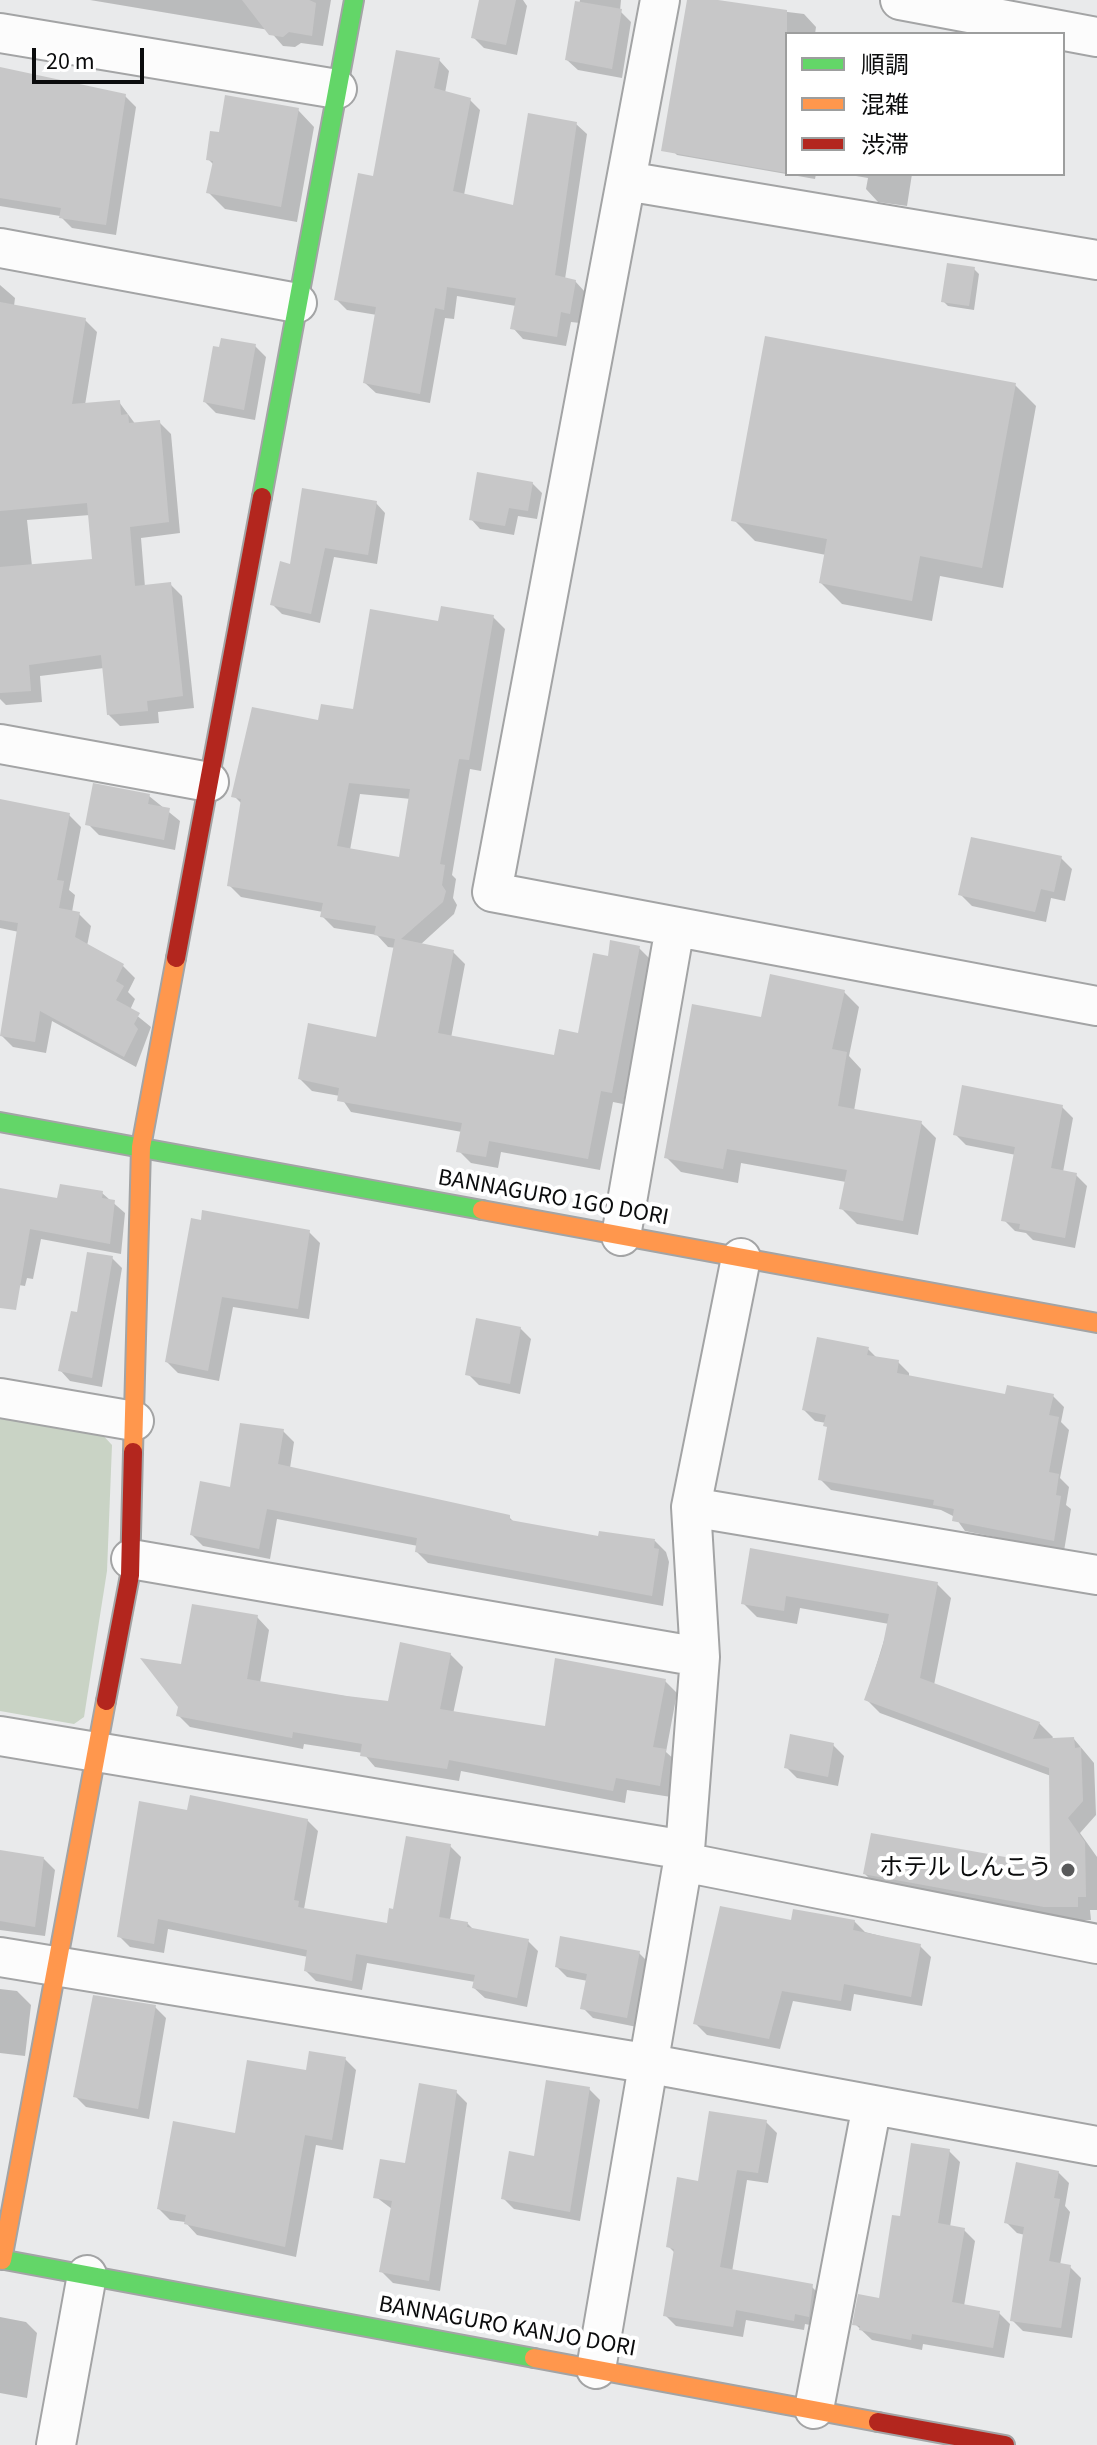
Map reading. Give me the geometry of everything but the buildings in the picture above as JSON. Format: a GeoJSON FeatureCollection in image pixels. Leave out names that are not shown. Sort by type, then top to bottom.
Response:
{"type":"FeatureCollection","features":[{"type":"Feature","properties":{"kind":"street"},"geometry":{"type":"LineString","coordinates":[[1,2260],[131,1559],[141,1147],[354,0]]}},
{"type":"Feature","properties":{"kind":"street"},"geometry":{"type":"LineString","coordinates":[[660,0],[492,892],[1097,1006]]}},
{"type":"Feature","properties":{"kind":"street"},"geometry":{"type":"LineString","coordinates":[[900,0],[1097,37]]}},
{"type":"Feature","properties":{"kind":"street"},"geometry":{"type":"LineString","coordinates":[[0,33],[337,89]]}},
{"type":"Feature","properties":{"kind":"street"},"geometry":{"type":"LineString","coordinates":[[626,181],[1097,260]]}},
{"type":"Feature","properties":{"kind":"street"},"geometry":{"type":"LineString","coordinates":[[0,248],[297,303]]}},
{"type":"Feature","properties":{"kind":"street"},"geometry":{"type":"LineString","coordinates":[[0,744],[209,782]]}},
{"type":"Feature","properties":{"kind":"street"},"geometry":{"type":"LineString","coordinates":[[621,1236],[675,927]]}},
{"type":"Feature","properties":{"kind":"street","name":"BANNAGURO 1GO DORI"},"geometry":{"type":"LineString","coordinates":[[0,1122],[1097,1323]]}},
{"type":"Feature","properties":{"kind":"street"},"geometry":{"type":"LineString","coordinates":[[596,2369],[651,2064],[684,1856],[700,1657],[691,1507],[741,1258]]}},
{"type":"Feature","properties":{"kind":"street"},"geometry":{"type":"LineString","coordinates":[[0,1398],[134,1421]]}},
{"type":"Feature","properties":{"kind":"street"},"geometry":{"type":"LineString","coordinates":[[691,1507],[1097,1575]]}},
{"type":"Feature","properties":{"kind":"street"},"geometry":{"type":"LineString","coordinates":[[131,1559],[700,1657]]}},
{"type":"Feature","properties":{"kind":"street"},"geometry":{"type":"LineString","coordinates":[[0,1736],[684,1856],[1097,1944]]}},
{"type":"Feature","properties":{"kind":"street"},"geometry":{"type":"LineString","coordinates":[[0,1957],[651,2064],[1097,2146]]}},
{"type":"Feature","properties":{"kind":"street"},"geometry":{"type":"LineString","coordinates":[[814,2409],[872,2105]]}},
{"type":"Feature","properties":{"kind":"street","name":"BANNAGURO KANJO DORI"},"geometry":{"type":"LineString","coordinates":[[1,2260],[1005,2445]]}},
{"type":"Feature","properties":{"kind":"street"},"geometry":{"type":"LineString","coordinates":[[56,2445],[87,2275]]}},
{"type":"Feature","properties":{"kind":"green space"},"geometry":{"type":"Polygon","coordinates":[[[0,1416],[99,1431],[112,1445],[107,1571],[84,1717],[74,1724],[0,1711],[0,1416]]]}},
{"type":"Feature","properties":{"kind":"traffic: fast"},"geometry":{"type":"LineString","coordinates":[[262,497],[354,0]]}},
{"type":"Feature","properties":{"kind":"traffic: fast"},"geometry":{"type":"LineString","coordinates":[[0,1122],[482,1210]]}},
{"type":"Feature","properties":{"kind":"traffic: fast"},"geometry":{"type":"LineString","coordinates":[[0,2259],[534,2358]]}},
{"type":"Feature","properties":{"kind":"traffic: slow"},"geometry":{"type":"LineString","coordinates":[[133,1452],[141,1147],[176,958]]}},
{"type":"Feature","properties":{"kind":"traffic: slow"},"geometry":{"type":"LineString","coordinates":[[482,1210],[1097,1323]]}},
{"type":"Feature","properties":{"kind":"traffic: slow"},"geometry":{"type":"LineString","coordinates":[[2,2260],[106,1701]]}},
{"type":"Feature","properties":{"kind":"traffic: slow"},"geometry":{"type":"LineString","coordinates":[[534,2358],[878,2422]]}},
{"type":"Feature","properties":{"kind":"traffic: jam"},"geometry":{"type":"LineString","coordinates":[[176,958],[262,497]]}},
{"type":"Feature","properties":{"kind":"traffic: jam"},"geometry":{"type":"LineString","coordinates":[[106,1701],[130,1575],[133,1452]]}},
{"type":"Feature","properties":{"kind":"traffic: jam"},"geometry":{"type":"LineString","coordinates":[[878,2422],[1005,2445]]}},
{"type":"Feature","properties":{"kind":"place","name":"ホテル しんこう"},"geometry":{"type":"Point","coordinates":[1068,1870]}}]}
